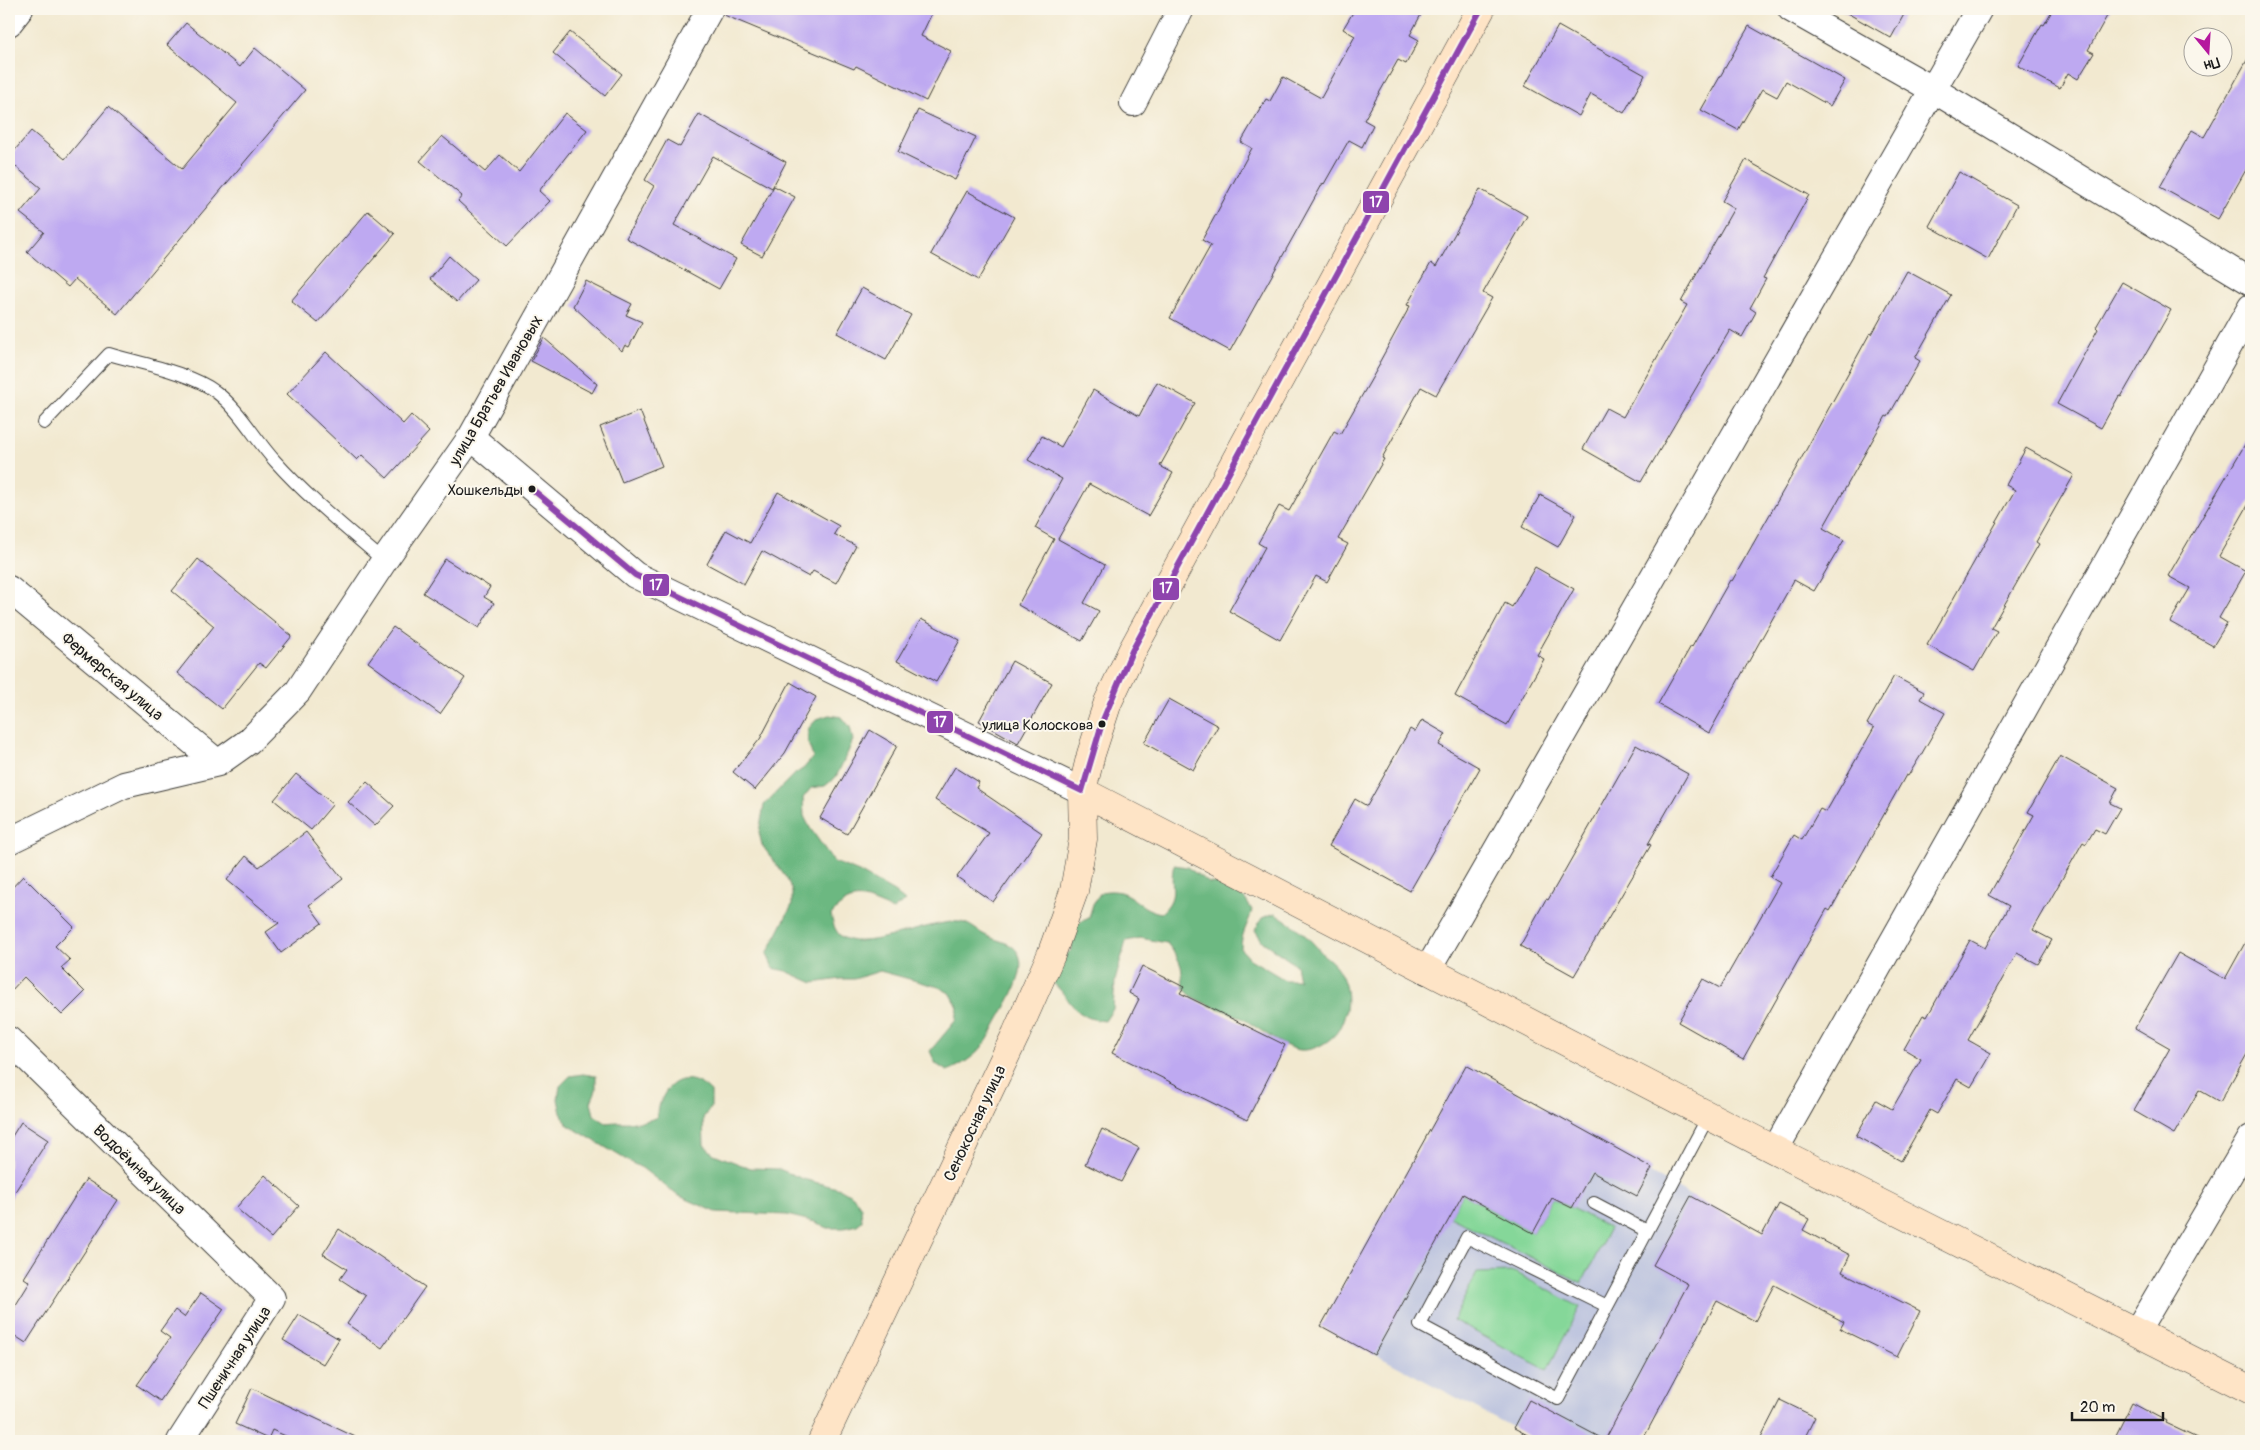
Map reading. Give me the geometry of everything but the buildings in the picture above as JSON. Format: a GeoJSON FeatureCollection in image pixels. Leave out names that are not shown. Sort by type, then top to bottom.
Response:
{"type":"FeatureCollection","features":[{"type":"Feature","properties":{"kind":"main road","name":"Сенокосная улица"},"geometry":{"type":"LineString","coordinates":[[822,1441],[1016,1034],[1051,955],[1074,891],[1083,839],[1082,791],[1090,754],[1108,702],[1132,651],[1481,9]]}},
{"type":"Feature","properties":{"kind":"main road"},"geometry":{"type":"LineString","coordinates":[[1082,791],[1775,1150],[2251,1390]]}},
{"type":"Feature","properties":{"kind":"street"},"geometry":{"type":"LineString","coordinates":[[9,23],[20,9]]}},
{"type":"Feature","properties":{"kind":"street","name":"улица Братьев Ивановых"},"geometry":{"type":"LineString","coordinates":[[218,763],[248,741],[298,691],[384,562],[471,437],[710,9]]}},
{"type":"Feature","properties":{"kind":"street"},"geometry":{"type":"LineString","coordinates":[[1133,103],[1181,9]]}},
{"type":"Feature","properties":{"kind":"street"},"geometry":{"type":"LineString","coordinates":[[1791,9],[1932,89],[2251,282]]}},
{"type":"Feature","properties":{"kind":"street"},"geometry":{"type":"LineString","coordinates":[[1427,971],[1979,9]]}},
{"type":"Feature","properties":{"kind":"street"},"geometry":{"type":"LineString","coordinates":[[1775,1150],[2251,307]]}},
{"type":"Feature","properties":{"kind":"street"},"geometry":{"type":"LineString","coordinates":[[471,437],[635,575],[1082,791]]}},
{"type":"Feature","properties":{"kind":"street","name":"Фермерская улица"},"geometry":{"type":"LineString","coordinates":[[9,589],[218,763]]}},
{"type":"Feature","properties":{"kind":"street"},"geometry":{"type":"LineString","coordinates":[[9,841],[124,785],[218,763]]}},
{"type":"Feature","properties":{"kind":"street","name":"Водоёмная улица"},"geometry":{"type":"LineString","coordinates":[[9,1040],[272,1298]]}},
{"type":"Feature","properties":{"kind":"street"},"geometry":{"type":"LineString","coordinates":[[2136,1331],[2251,1138]]}},
{"type":"Feature","properties":{"kind":"street","name":"Пшеничная улица"},"geometry":{"type":"LineString","coordinates":[[180,1441],[272,1298]]}},
{"type":"Feature","properties":{"kind":"lane"},"geometry":{"type":"LineString","coordinates":[[44,423],[109,354],[194,380],[215,391],[234,408],[257,442],[296,484],[384,562]]}},
{"type":"Feature","properties":{"kind":"lane"},"geometry":{"type":"LineString","coordinates":[[1607,1306],[1467,1237],[1420,1325],[1558,1399],[1709,1116]]}},
{"type":"Feature","properties":{"kind":"lane"},"geometry":{"type":"LineString","coordinates":[[1594,1203],[1647,1231]]}},
{"type":"Feature","properties":{"kind":"shaded area"},"geometry":{"type":"Polygon","coordinates":[[[1466,1065],[1652,1168],[1650,1173],[1755,1232],[1642,1441],[1539,1441],[1321,1326],[1466,1065]]]}},
{"type":"Feature","properties":{"kind":"green space"},"geometry":{"type":"Polygon","coordinates":[[[829,715],[842,717],[850,727],[853,740],[836,777],[825,786],[811,788],[803,798],[804,816],[810,828],[834,862],[859,872],[894,892],[905,901],[893,910],[867,900],[853,899],[846,902],[831,915],[838,934],[854,941],[868,941],[948,922],[960,922],[969,925],[986,936],[1008,944],[1017,951],[1020,960],[1018,982],[986,1043],[967,1061],[947,1071],[936,1064],[930,1051],[956,1020],[958,1007],[951,994],[939,987],[880,971],[854,979],[813,983],[786,971],[773,968],[767,954],[792,905],[792,891],[787,879],[762,845],[759,832],[764,805],[792,776],[804,768],[813,757],[808,743],[808,729],[817,719],[829,715]]]}},
{"type":"Feature","properties":{"kind":"green space"},"geometry":{"type":"Polygon","coordinates":[[[1174,865],[1187,867],[1209,883],[1223,884],[1245,899],[1252,910],[1243,933],[1241,949],[1250,959],[1285,980],[1299,980],[1296,965],[1263,942],[1255,930],[1262,918],[1275,913],[1300,931],[1333,963],[1344,980],[1347,1005],[1343,1021],[1333,1037],[1312,1049],[1294,1049],[1238,1016],[1194,998],[1186,991],[1183,985],[1180,963],[1167,943],[1140,938],[1126,941],[1115,981],[1113,1009],[1105,1021],[1085,1016],[1073,1006],[1050,980],[1061,958],[1072,950],[1072,936],[1077,924],[1089,918],[1093,904],[1101,892],[1120,892],[1144,907],[1161,913],[1171,901],[1174,865]]]}},
{"type":"Feature","properties":{"kind":"green space"},"geometry":{"type":"Polygon","coordinates":[[[583,1074],[596,1076],[596,1090],[591,1102],[594,1115],[606,1123],[650,1120],[657,1117],[663,1096],[676,1082],[692,1080],[701,1084],[711,1092],[711,1107],[703,1118],[704,1145],[714,1154],[751,1168],[779,1169],[803,1179],[841,1189],[853,1196],[861,1207],[862,1221],[857,1225],[844,1228],[828,1228],[815,1222],[787,1215],[716,1212],[677,1195],[642,1168],[568,1125],[561,1113],[558,1099],[560,1086],[570,1076],[583,1074]]]}},
{"type":"Feature","properties":{"kind":"green space"},"geometry":{"type":"Polygon","coordinates":[[[1463,1194],[1533,1233],[1552,1198],[1610,1228],[1582,1283],[1450,1217],[1463,1194]]]}},
{"type":"Feature","properties":{"kind":"green space"},"geometry":{"type":"Polygon","coordinates":[[[1514,1272],[1580,1307],[1547,1370],[1453,1320],[1477,1273],[1514,1272]]]}},
{"type":"Feature","properties":{"kind":"transit line","name":"17"},"geometry":{"type":"LineString","coordinates":[[1082,791],[1103,720],[1132,651],[1481,9]]}},
{"type":"Feature","properties":{"kind":"transit line","name":"17"},"geometry":{"type":"LineString","coordinates":[[532,489],[635,575],[1082,791]]}},
{"type":"Feature","properties":{"kind":"place","name":"Хошкельды"},"geometry":{"type":"Point","coordinates":[532,489]}},
{"type":"Feature","properties":{"kind":"place","name":"улица Колоскова"},"geometry":{"type":"Point","coordinates":[1102,724]}}]}
